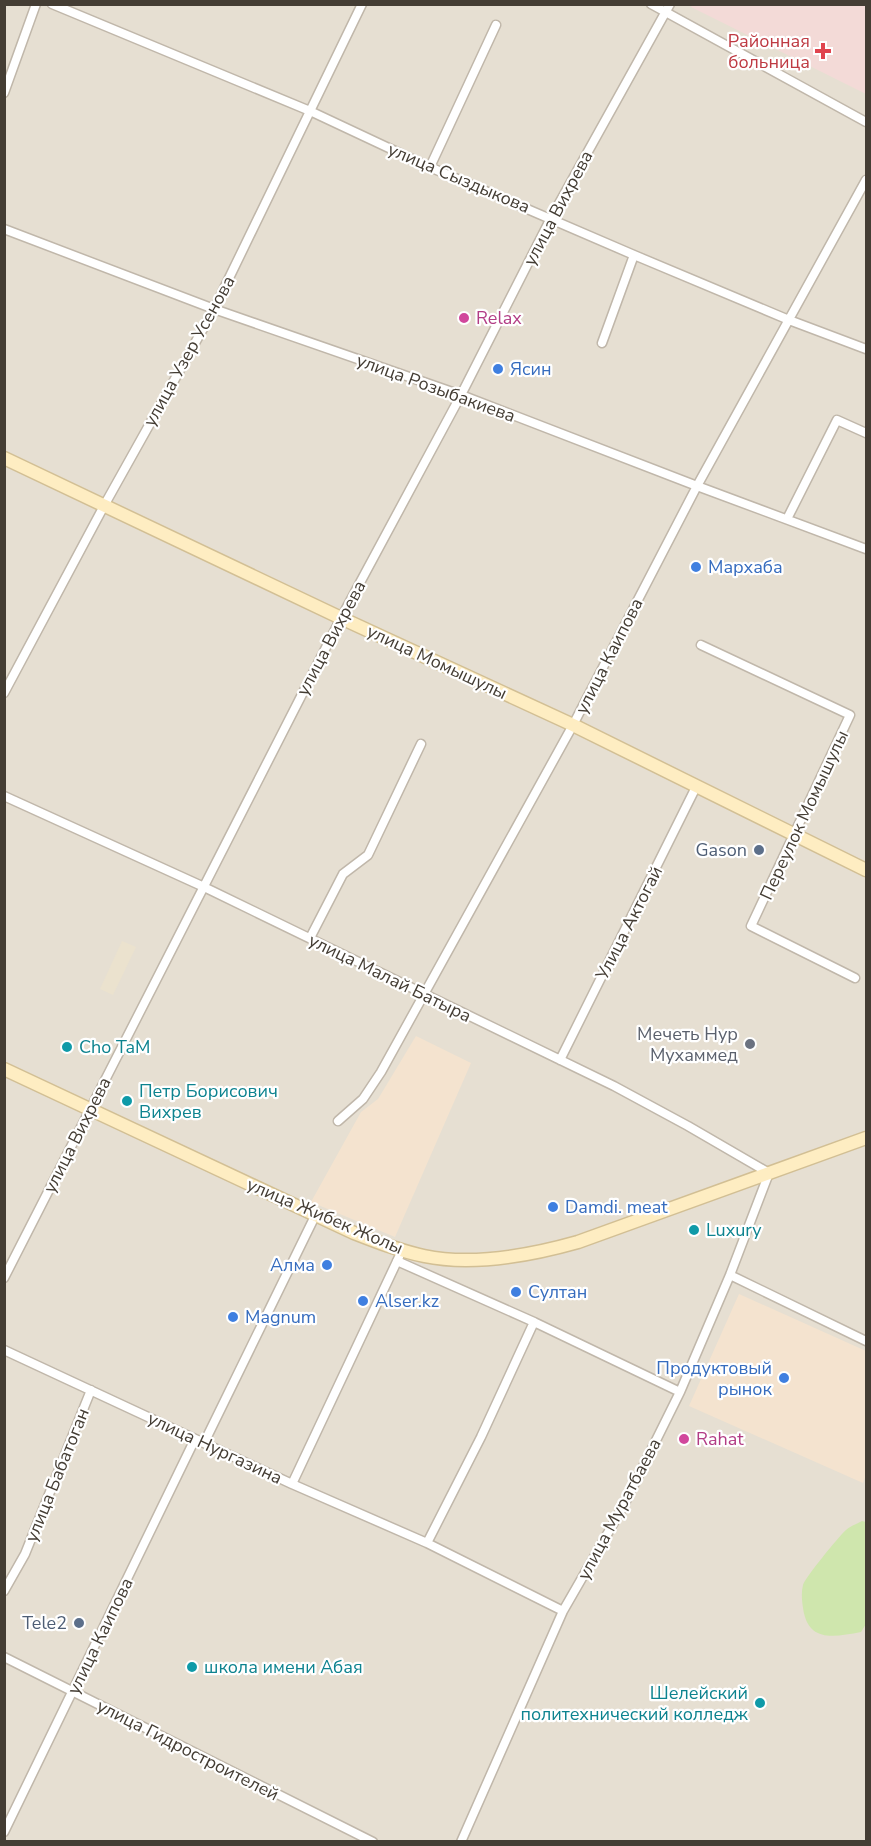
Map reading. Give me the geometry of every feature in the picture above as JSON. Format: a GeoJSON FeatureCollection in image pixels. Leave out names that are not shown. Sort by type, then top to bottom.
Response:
{"type":"FeatureCollection","features":[{"type":"Feature","properties":{"kind":"street"},"geometry":{"type":"LineString","coordinates":[[4,93],[36,4]]}},
{"type":"Feature","properties":{"kind":"street","name":"улица Сыздыкова"},"geometry":{"type":"LineString","coordinates":[[52,4],[310,111],[430,167],[634,255],[789,320],[867,349]]}},
{"type":"Feature","properties":{"kind":"street","name":"улица Узер Усенова"},"geometry":{"type":"LineString","coordinates":[[4,693],[105,504],[214,309],[362,4]]}},
{"type":"Feature","properties":{"kind":"street"},"geometry":{"type":"LineString","coordinates":[[651,4],[668,8],[867,122]]}},
{"type":"Feature","properties":{"kind":"street","name":"улица Вихрева"},"geometry":{"type":"LineString","coordinates":[[4,1278],[341,618],[461,395],[551,218],[668,8]]}},
{"type":"Feature","properties":{"kind":"street"},"geometry":{"type":"LineString","coordinates":[[430,167],[496,25]]}},
{"type":"Feature","properties":{"kind":"street","name":"улица Каипова"},"geometry":{"type":"LineString","coordinates":[[338,1121],[363,1099],[423,994],[573,725],[697,486],[867,180]]}},
{"type":"Feature","properties":{"kind":"street","name":"улица Розыбакиева"},"geometry":{"type":"LineString","coordinates":[[4,229],[214,309],[461,395],[867,549]]}},
{"type":"Feature","properties":{"kind":"street"},"geometry":{"type":"LineString","coordinates":[[602,343],[634,255]]}},
{"type":"Feature","properties":{"kind":"street"},"geometry":{"type":"LineString","coordinates":[[787,519],[837,420],[867,433]]}},
{"type":"Feature","properties":{"kind":"street","name":"улица Момышулы"},"geometry":{"type":"LineString","coordinates":[[4,458],[573,725],[867,870]]}},
{"type":"Feature","properties":{"kind":"street","name":"Переулок Момышулы"},"geometry":{"type":"LineString","coordinates":[[701,645],[850,715],[751,926],[855,978]]}},
{"type":"Feature","properties":{"kind":"street"},"geometry":{"type":"LineString","coordinates":[[310,938],[343,874],[368,855],[421,744]]}},
{"type":"Feature","properties":{"kind":"street","name":"Улица Актогай"},"geometry":{"type":"LineString","coordinates":[[560,1060],[697,785]]}},
{"type":"Feature","properties":{"kind":"street","name":"улица Малай Батыра"},"geometry":{"type":"LineString","coordinates":[[4,796],[204,887],[560,1060],[678,1120],[769,1173]]}},
{"type":"Feature","properties":{"kind":"street","name":"улица Жибек Жолы"},"geometry":{"type":"LineString","coordinates":[[4,1068],[316,1214],[400,1256],[461,1259],[541,1253],[867,1138]]}},
{"type":"Feature","properties":{"kind":"street","name":"улица Муратбаева"},"geometry":{"type":"LineString","coordinates":[[461,1842],[563,1611],[624,1505],[680,1392],[730,1275],[769,1173]]}},
{"type":"Feature","properties":{"kind":"street","name":"улица Каипова"},"geometry":{"type":"LineString","coordinates":[[4,1832],[72,1692],[316,1214]]}},
{"type":"Feature","properties":{"kind":"street"},"geometry":{"type":"LineString","coordinates":[[292,1484],[400,1256],[680,1392]]}},
{"type":"Feature","properties":{"kind":"street"},"geometry":{"type":"LineString","coordinates":[[730,1275],[867,1341]]}},
{"type":"Feature","properties":{"kind":"street"},"geometry":{"type":"LineString","coordinates":[[427,1543],[481,1437],[534,1322]]}},
{"type":"Feature","properties":{"kind":"street","name":"улица Нургазина"},"geometry":{"type":"LineString","coordinates":[[4,1350],[292,1484],[427,1543],[563,1611]]}},
{"type":"Feature","properties":{"kind":"street","name":"улица Бабатоган"},"geometry":{"type":"LineString","coordinates":[[4,1591],[25,1554],[91,1390]]}},
{"type":"Feature","properties":{"kind":"street","name":"улица Гидростроителей"},"geometry":{"type":"LineString","coordinates":[[4,1657],[373,1842]]}},
{"type":"Feature","properties":{"kind":"shaded area","name":"Районная больница"},"geometry":{"type":"Polygon","coordinates":[[[693,4],[866,5],[866,94],[691,7],[693,4]]]}},
{"type":"Feature","properties":{"kind":"shaded area"},"geometry":{"type":"Polygon","coordinates":[[[5,5],[866,5],[866,1841],[5,1841],[5,5]]]}},
{"type":"Feature","properties":{"kind":"shaded area"},"geometry":{"type":"Polygon","coordinates":[[[122,941],[136,947],[113,995],[100,989],[122,941]]]}},
{"type":"Feature","properties":{"kind":"shaded area"},"geometry":{"type":"Polygon","coordinates":[[[416,1036],[471,1063],[395,1237],[311,1202],[361,1112],[378,1099],[416,1036]]]}},
{"type":"Feature","properties":{"kind":"shaded area","name":"Продуктовый рынок"},"geometry":{"type":"Polygon","coordinates":[[[739,1294],[866,1351],[866,1475],[863,1483],[689,1406],[739,1294]]]}},
{"type":"Feature","properties":{"kind":"green space"},"geometry":{"type":"Polygon","coordinates":[[[862,1521],[866,1522],[866,1624],[861,1632],[824,1635],[810,1627],[806,1619],[802,1600],[803,1585],[842,1534],[849,1527],[862,1521]]]}},
{"type":"Feature","properties":{"kind":"place","name":"Районная больница"},"geometry":{"type":"Point","coordinates":[823,51]}},
{"type":"Feature","properties":{"kind":"place","name":"Relax"},"geometry":{"type":"Point","coordinates":[464,318]}},
{"type":"Feature","properties":{"kind":"place","name":"Ясин"},"geometry":{"type":"Point","coordinates":[498,369]}},
{"type":"Feature","properties":{"kind":"place","name":"Мархаба"},"geometry":{"type":"Point","coordinates":[696,567]}},
{"type":"Feature","properties":{"kind":"place","name":"Gason"},"geometry":{"type":"Point","coordinates":[759,850]}},
{"type":"Feature","properties":{"kind":"place","name":"Мечеть Нур Мухаммед"},"geometry":{"type":"Point","coordinates":[750,1044]}},
{"type":"Feature","properties":{"kind":"place","name":"Cho TaM"},"geometry":{"type":"Point","coordinates":[67,1047]}},
{"type":"Feature","properties":{"kind":"place","name":"Петр Борисович Вихрев"},"geometry":{"type":"Point","coordinates":[127,1101]}},
{"type":"Feature","properties":{"kind":"place","name":"Damdi. meat"},"geometry":{"type":"Point","coordinates":[553,1207]}},
{"type":"Feature","properties":{"kind":"place","name":"Luxury"},"geometry":{"type":"Point","coordinates":[694,1230]}},
{"type":"Feature","properties":{"kind":"place","name":"Алма"},"geometry":{"type":"Point","coordinates":[327,1265]}},
{"type":"Feature","properties":{"kind":"place","name":"Султан"},"geometry":{"type":"Point","coordinates":[516,1292]}},
{"type":"Feature","properties":{"kind":"place","name":"Alser.kz"},"geometry":{"type":"Point","coordinates":[363,1301]}},
{"type":"Feature","properties":{"kind":"place","name":"Magnum"},"geometry":{"type":"Point","coordinates":[233,1317]}},
{"type":"Feature","properties":{"kind":"place","name":"Продуктовый рынок"},"geometry":{"type":"Point","coordinates":[784,1378]}},
{"type":"Feature","properties":{"kind":"place","name":"Rahat"},"geometry":{"type":"Point","coordinates":[684,1439]}},
{"type":"Feature","properties":{"kind":"place","name":"Tele2"},"geometry":{"type":"Point","coordinates":[79,1623]}},
{"type":"Feature","properties":{"kind":"place","name":"школа имени Абая"},"geometry":{"type":"Point","coordinates":[192,1667]}},
{"type":"Feature","properties":{"kind":"place","name":"Шелейский политехнический колледж"},"geometry":{"type":"Point","coordinates":[760,1703]}}]}
